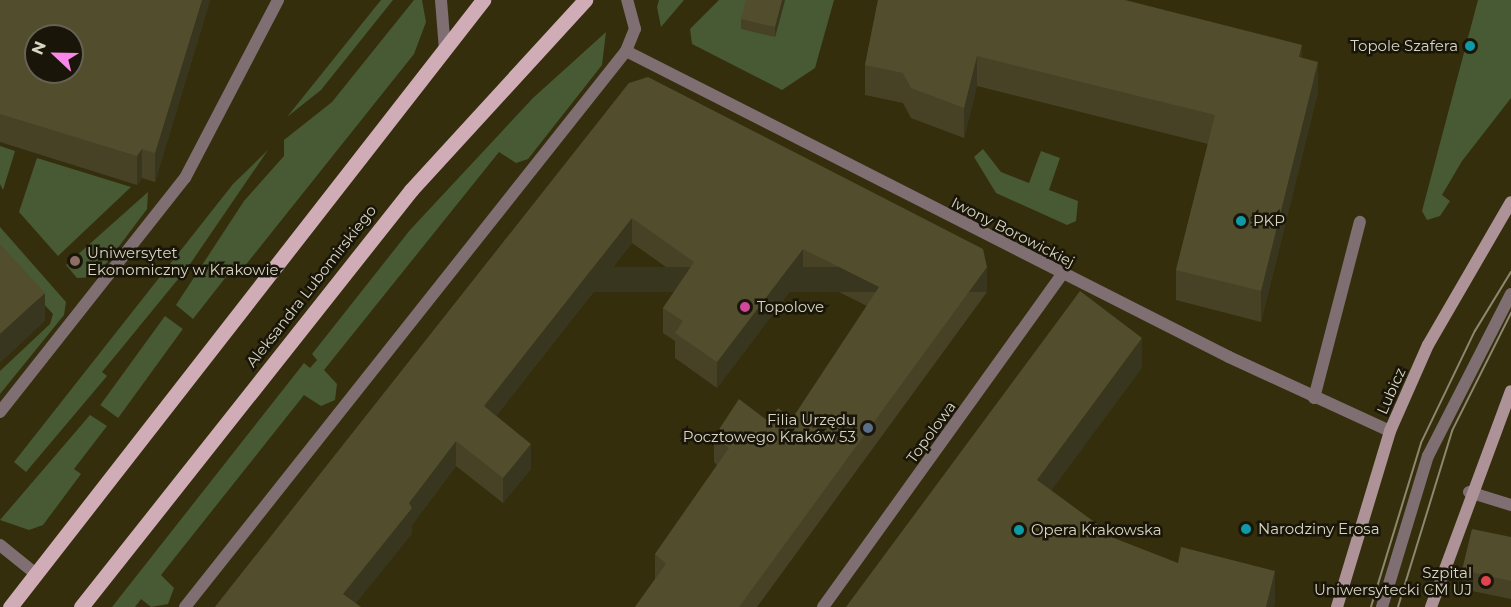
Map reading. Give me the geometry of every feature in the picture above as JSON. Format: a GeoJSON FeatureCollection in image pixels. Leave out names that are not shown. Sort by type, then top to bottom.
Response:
{"type":"FeatureCollection","features":[{"type":"Feature","properties":{"kind":"main road"},"geometry":{"type":"LineString","coordinates":[[10,607],[483,0]]}},
{"type":"Feature","properties":{"kind":"main road","name":"Aleksandra Lubomirskiego"},"geometry":{"type":"LineString","coordinates":[[81,607],[411,190],[585,0]]}},
{"type":"Feature","properties":{"kind":"street"},"geometry":{"type":"LineString","coordinates":[[0,412],[185,178],[278,0]]}},
{"type":"Feature","properties":{"kind":"street"},"geometry":{"type":"LineString","coordinates":[[441,0],[445,50]]}},
{"type":"Feature","properties":{"kind":"street"},"geometry":{"type":"LineString","coordinates":[[185,607],[626,51],[635,29],[627,0]]}},
{"type":"Feature","properties":{"kind":"street","name":"Iwony Borowickiej"},"geometry":{"type":"LineString","coordinates":[[626,51],[1062,274],[1314,398],[1390,431]]}},
{"type":"Feature","properties":{"kind":"street","name":"Lubicz"},"geometry":{"type":"LineString","coordinates":[[1336,607],[1390,431],[1428,345],[1511,202]]}},
{"type":"Feature","properties":{"kind":"street"},"geometry":{"type":"LineString","coordinates":[[1314,398],[1360,222]]}},
{"type":"Feature","properties":{"kind":"street","name":"Topolowa"},"geometry":{"type":"LineString","coordinates":[[823,607],[1062,274]]}},
{"type":"Feature","properties":{"kind":"street"},"geometry":{"type":"LineString","coordinates":[[1382,607],[1428,456],[1511,294]]}},
{"type":"Feature","properties":{"kind":"street"},"geometry":{"type":"LineString","coordinates":[[1431,607],[1469,492],[1511,391]]}},
{"type":"Feature","properties":{"kind":"street"},"geometry":{"type":"LineString","coordinates":[[1469,492],[1511,505]]}},
{"type":"Feature","properties":{"kind":"street"},"geometry":{"type":"LineString","coordinates":[[0,545],[36,574]]}},
{"type":"Feature","properties":{"kind":"green space"},"geometry":{"type":"Polygon","coordinates":[[[381,0],[393,0],[321,90],[287,117],[381,0]]]}},
{"type":"Feature","properties":{"kind":"green space"},"geometry":{"type":"Polygon","coordinates":[[[414,0],[422,0],[426,22],[414,54],[240,272],[233,268],[193,319],[176,305],[244,201],[284,156],[284,140],[332,102],[414,0]]]}},
{"type":"Feature","properties":{"kind":"green space"},"geometry":{"type":"Polygon","coordinates":[[[659,0],[684,0],[661,27],[657,7],[659,0]]]}},
{"type":"Feature","properties":{"kind":"green space"},"geometry":{"type":"Polygon","coordinates":[[[719,0],[834,0],[815,68],[782,90],[692,44],[690,29],[719,0]]]}},
{"type":"Feature","properties":{"kind":"green space"},"geometry":{"type":"Polygon","coordinates":[[[1478,0],[1511,0],[1511,98],[1462,161],[1442,195],[1450,201],[1440,216],[1427,220],[1422,211],[1478,0]]]}},
{"type":"Feature","properties":{"kind":"green space"},"geometry":{"type":"Polygon","coordinates":[[[606,32],[602,65],[528,159],[516,163],[499,152],[324,370],[337,384],[335,400],[321,406],[304,395],[161,575],[174,588],[168,604],[151,607],[141,599],[135,607],[112,607],[304,363],[310,368],[317,360],[312,354],[410,230],[533,98],[606,32]]]}},
{"type":"Feature","properties":{"kind":"green space"},"geometry":{"type":"Polygon","coordinates":[[[0,146],[15,151],[3,190],[0,184],[0,146]]]}},
{"type":"Feature","properties":{"kind":"green space"},"geometry":{"type":"Polygon","coordinates":[[[983,149],[1001,172],[1029,183],[1041,151],[1060,158],[1049,190],[1078,201],[1076,221],[1067,225],[996,193],[974,157],[983,149]]]}},
{"type":"Feature","properties":{"kind":"green space"},"geometry":{"type":"Polygon","coordinates":[[[268,150],[188,267],[102,372],[107,376],[26,472],[14,462],[233,184],[268,150]]]}},
{"type":"Feature","properties":{"kind":"green space"},"geometry":{"type":"Polygon","coordinates":[[[37,158],[131,187],[58,256],[19,212],[37,158]]]}},
{"type":"Feature","properties":{"kind":"green space"},"geometry":{"type":"Polygon","coordinates":[[[148,192],[147,209],[96,277],[77,278],[66,265],[148,192]]]}},
{"type":"Feature","properties":{"kind":"green space"},"geometry":{"type":"Polygon","coordinates":[[[0,227],[66,302],[64,315],[0,394],[0,371],[50,324],[53,314],[0,257],[0,227]]]}},
{"type":"Feature","properties":{"kind":"green space"},"geometry":{"type":"Polygon","coordinates":[[[165,316],[183,329],[118,418],[100,405],[165,316]]]}},
{"type":"Feature","properties":{"kind":"green space"},"geometry":{"type":"Polygon","coordinates":[[[90,415],[107,426],[74,469],[81,474],[43,525],[29,530],[0,520],[90,415]]]}},
{"type":"Feature","properties":{"kind":"building"},"geometry":{"type":"Polygon","coordinates":[[[0,0],[202,0],[155,153],[142,149],[137,156],[0,114],[0,0]]]}},
{"type":"Feature","properties":{"kind":"building"},"geometry":{"type":"Polygon","coordinates":[[[746,0],[782,0],[775,27],[741,19],[746,0]]]}},
{"type":"Feature","properties":{"kind":"building","name":"PKP"},"geometry":{"type":"Polygon","coordinates":[[[878,0],[1125,0],[1302,45],[1299,57],[1318,62],[1261,291],[1176,270],[1215,115],[977,56],[964,108],[911,88],[903,73],[865,65],[878,0]]]}},
{"type":"Feature","properties":{"kind":"building"},"geometry":{"type":"Polygon","coordinates":[[[648,77],[983,249],[987,267],[739,607],[635,607],[666,564],[655,554],[729,448],[714,437],[739,399],[768,421],[778,408],[792,419],[879,287],[803,249],[717,362],[675,333],[683,321],[663,308],[694,262],[632,218],[484,406],[531,444],[503,478],[456,441],[409,503],[412,508],[343,594],[361,607],[215,607],[629,83],[648,77]]]}},
{"type":"Feature","properties":{"kind":"building"},"geometry":{"type":"Polygon","coordinates":[[[0,244],[45,293],[0,334],[0,244]]]}},
{"type":"Feature","properties":{"kind":"building"},"geometry":{"type":"Polygon","coordinates":[[[1080,291],[1142,338],[1037,480],[1104,529],[1101,533],[1178,563],[1181,547],[1275,571],[1266,607],[846,607],[1080,291]]]}},
{"type":"Feature","properties":{"kind":"building"},"geometry":{"type":"Polygon","coordinates":[[[1472,529],[1511,537],[1511,581],[1462,570],[1472,529]]]}},
{"type":"Feature","properties":{"kind":"tram line"},"geometry":{"type":"LineString","coordinates":[[1371,607],[1421,443],[1475,331],[1511,272]]}},
{"type":"Feature","properties":{"kind":"tram line"},"geometry":{"type":"LineString","coordinates":[[1398,607],[1452,431],[1511,313]]}},
{"type":"Feature","properties":{"kind":"place","name":"Topole Szafera"},"geometry":{"type":"Point","coordinates":[1470,46]}},
{"type":"Feature","properties":{"kind":"place","name":"PKP"},"geometry":{"type":"Point","coordinates":[1241,221]}},
{"type":"Feature","properties":{"kind":"place","name":"Uniwersytet Ekonomiczny w Krakowie"},"geometry":{"type":"Point","coordinates":[75,261]}},
{"type":"Feature","properties":{"kind":"place","name":"Topolove"},"geometry":{"type":"Point","coordinates":[745,307]}},
{"type":"Feature","properties":{"kind":"place","name":"Filia Urzędu Pocztowego Kraków 53"},"geometry":{"type":"Point","coordinates":[868,428]}},
{"type":"Feature","properties":{"kind":"place","name":"Narodziny Erosa"},"geometry":{"type":"Point","coordinates":[1246,529]}},
{"type":"Feature","properties":{"kind":"place","name":"Opera Krakowska"},"geometry":{"type":"Point","coordinates":[1019,530]}},
{"type":"Feature","properties":{"kind":"place","name":"Szpital Uniwersytecki CM UJ"},"geometry":{"type":"Point","coordinates":[1486,581]}}]}
